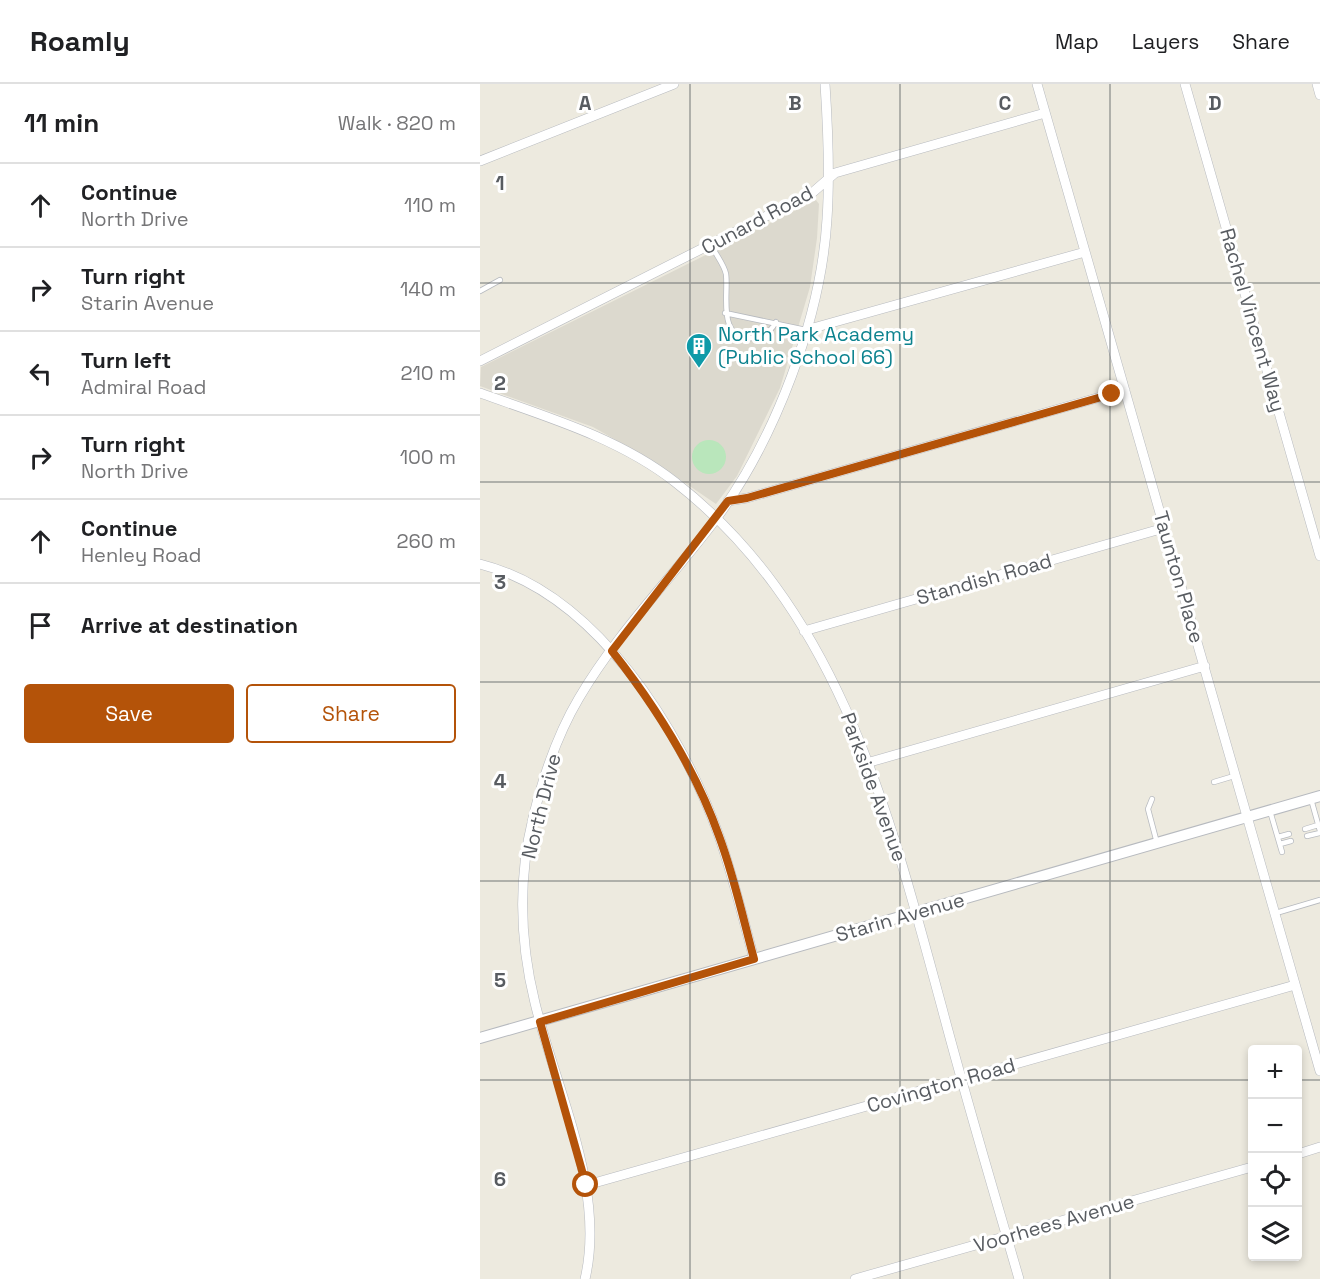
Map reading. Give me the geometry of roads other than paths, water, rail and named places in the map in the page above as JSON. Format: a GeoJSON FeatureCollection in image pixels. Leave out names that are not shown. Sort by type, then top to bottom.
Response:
{"type":"FeatureCollection","features":[{"type":"Feature","properties":{"kind":"street"},"geometry":{"type":"LineString","coordinates":[[480,161],[674,84]]}},
{"type":"Feature","properties":{"kind":"street"},"geometry":{"type":"LineString","coordinates":[[728,501],[772,420],[806,330],[822,256],[827,220],[825,84]]}},
{"type":"Feature","properties":{"kind":"street","name":"Taunton Place"},"geometry":{"type":"LineString","coordinates":[[1037,84],[1320,1071]]}},
{"type":"Feature","properties":{"kind":"street","name":"Rachel Vincent Way"},"geometry":{"type":"LineString","coordinates":[[1185,84],[1320,556]]}},
{"type":"Feature","properties":{"kind":"street"},"geometry":{"type":"LineString","coordinates":[[1317,84],[1320,95]]}},
{"type":"Feature","properties":{"kind":"street","name":"Cunard Road"},"geometry":{"type":"LineString","coordinates":[[480,361],[812,193],[828,178],[843,171],[1045,113]]}},
{"type":"Feature","properties":{"kind":"street"},"geometry":{"type":"LineString","coordinates":[[806,330],[1085,252]]}},
{"type":"Feature","properties":{"kind":"street"},"geometry":{"type":"LineString","coordinates":[[728,501],[747,498],[1125,390]]}},
{"type":"Feature","properties":{"kind":"street","name":"Parkside Avenue"},"geometry":{"type":"LineString","coordinates":[[480,393],[570,424],[650,465],[695,499],[751,556],[804,631],[841,697],[870,762],[916,912],[1019,1279]]}},
{"type":"Feature","properties":{"kind":"street","name":"North Drive"},"geometry":{"type":"LineString","coordinates":[[585,1279],[590,1257],[592,1229],[586,1185],[540,1022],[528,967],[522,916],[530,833],[541,789],[563,727],[579,698],[612,651],[728,501]]}},
{"type":"Feature","properties":{"kind":"street","name":"Standish Road"},"geometry":{"type":"LineString","coordinates":[[804,631],[1164,528]]}},
{"type":"Feature","properties":{"kind":"street"},"geometry":{"type":"LineString","coordinates":[[480,564],[508,574],[554,599],[575,615],[612,651],[661,719],[697,784],[720,837],[754,959]]}},
{"type":"Feature","properties":{"kind":"street"},"geometry":{"type":"LineString","coordinates":[[870,762],[1205,666]]}},
{"type":"Feature","properties":{"kind":"street","name":"Starin Avenue"},"geometry":{"type":"LineString","coordinates":[[480,1038],[1316,798]]}},
{"type":"Feature","properties":{"kind":"street","name":"Covington Road"},"geometry":{"type":"LineString","coordinates":[[586,1185],[1295,985]]}},
{"type":"Feature","properties":{"kind":"street"},"geometry":{"type":"LineString","coordinates":[[1301,1153],[1320,1147]]}},
{"type":"Feature","properties":{"kind":"street","name":"Voorhees Avenue"},"geometry":{"type":"LineString","coordinates":[[855,1279],[1248,1168]]}},
{"type":"Feature","properties":{"kind":"lane"},"geometry":{"type":"LineString","coordinates":[[711,244],[726,272],[725,313],[733,330],[748,338],[767,333],[776,322]]}},
{"type":"Feature","properties":{"kind":"lane"},"geometry":{"type":"LineString","coordinates":[[480,291],[500,280]]}},
{"type":"Feature","properties":{"kind":"lane"},"geometry":{"type":"LineString","coordinates":[[725,313],[806,330]]}},
{"type":"Feature","properties":{"kind":"lane"},"geometry":{"type":"LineString","coordinates":[[1214,782],[1237,775]]}},
{"type":"Feature","properties":{"kind":"lane"},"geometry":{"type":"LineString","coordinates":[[1307,836],[1320,832],[1316,798]]}},
{"type":"Feature","properties":{"kind":"lane"},"geometry":{"type":"LineString","coordinates":[[1152,800],[1148,809],[1157,844]]}},
{"type":"Feature","properties":{"kind":"lane"},"geometry":{"type":"LineString","coordinates":[[1270,811],[1282,852]]}},
{"type":"Feature","properties":{"kind":"lane"},"geometry":{"type":"LineString","coordinates":[[1305,829],[1318,825]]}},
{"type":"Feature","properties":{"kind":"lane"},"geometry":{"type":"LineString","coordinates":[[1278,837],[1289,834]]}},
{"type":"Feature","properties":{"kind":"lane"},"geometry":{"type":"LineString","coordinates":[[1280,844],[1291,841]]}},
{"type":"Feature","properties":{"kind":"lane"},"geometry":{"type":"LineString","coordinates":[[1276,914],[1320,900]]}},
{"type":"Feature","properties":{"kind":"place","name":"North Park Academy (Public School 66)"},"geometry":{"type":"Point","coordinates":[699,369]}}]}
